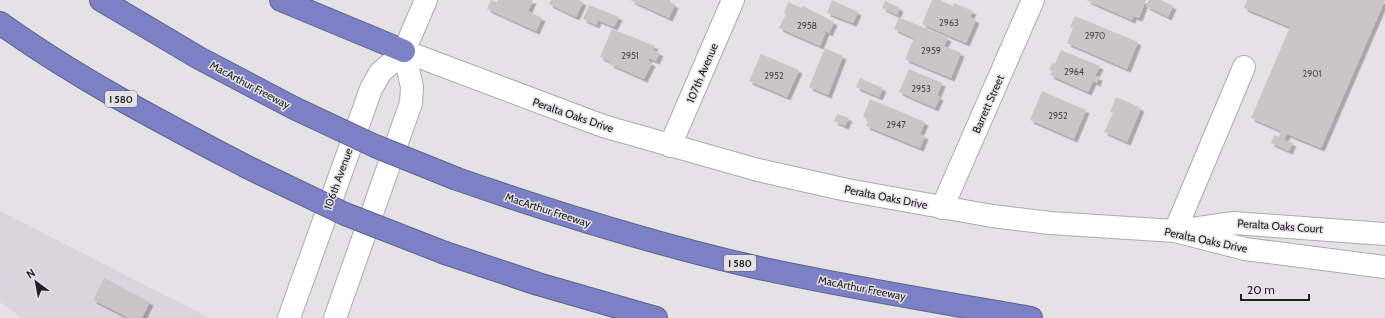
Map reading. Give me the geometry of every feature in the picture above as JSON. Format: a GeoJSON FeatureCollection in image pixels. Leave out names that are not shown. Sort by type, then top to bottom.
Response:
{"type":"FeatureCollection","features":[{"type":"Feature","properties":{"kind":"highway","name":"MacArthur Freeway"},"geometry":{"type":"LineString","coordinates":[[101,0],[199,58],[294,108],[375,146],[457,179],[551,212],[658,243],[755,267],[1031,318]]}},
{"type":"Feature","properties":{"kind":"highway"},"geometry":{"type":"LineString","coordinates":[[280,0],[404,51]]}},
{"type":"Feature","properties":{"kind":"highway","name":"I 580"},"geometry":{"type":"LineString","coordinates":[[0,23],[82,76],[163,123],[248,168],[345,214],[444,253],[538,284],[656,318]]}},
{"type":"Feature","properties":{"kind":"street","name":"106th Avenue"},"geometry":{"type":"LineString","coordinates":[[290,318],[370,89],[380,73],[404,51],[426,0]]}},
{"type":"Feature","properties":{"kind":"street","name":"107th Avenue"},"geometry":{"type":"LineString","coordinates":[[670,146],[734,0]]}},
{"type":"Feature","properties":{"kind":"street","name":"Barrett Street"},"geometry":{"type":"LineString","coordinates":[[942,208],[1033,0]]}},
{"type":"Feature","properties":{"kind":"street","name":"Peralta Oaks Drive"},"geometry":{"type":"LineString","coordinates":[[404,51],[603,126],[670,146],[773,173],[942,208],[1050,223],[1175,231],[1245,249],[1385,267]]}},
{"type":"Feature","properties":{"kind":"street"},"geometry":{"type":"LineString","coordinates":[[335,318],[411,103],[412,87],[404,51]]}},
{"type":"Feature","properties":{"kind":"street"},"geometry":{"type":"LineString","coordinates":[[1175,231],[1244,68]]}},
{"type":"Feature","properties":{"kind":"street","name":"Peralta Oaks Court"},"geometry":{"type":"LineString","coordinates":[[1175,231],[1234,223],[1385,234]]}},
{"type":"Feature","properties":{"kind":"shaded area"},"geometry":{"type":"Polygon","coordinates":[[[0,211],[209,318],[22,318],[0,302],[0,211]]]}},
{"type":"Feature","properties":{"kind":"building"},"geometry":{"type":"Polygon","coordinates":[[[491,0],[497,2],[498,0],[533,0],[528,11],[542,18],[536,31],[487,9],[491,0]]]}},
{"type":"Feature","properties":{"kind":"building"},"geometry":{"type":"Polygon","coordinates":[[[551,0],[578,0],[583,2],[576,17],[549,4],[551,0]]]}},
{"type":"Feature","properties":{"kind":"building"},"geometry":{"type":"Polygon","coordinates":[[[630,0],[671,0],[670,2],[675,5],[669,18],[630,0]]]}},
{"type":"Feature","properties":{"kind":"building"},"geometry":{"type":"Polygon","coordinates":[[[832,0],[858,12],[853,23],[827,13],[832,0]]]}},
{"type":"Feature","properties":{"kind":"building"},"geometry":{"type":"Polygon","coordinates":[[[932,0],[940,0],[953,6],[954,3],[973,11],[970,17],[976,20],[966,43],[922,24],[932,0]]]}},
{"type":"Feature","properties":{"kind":"building"},"geometry":{"type":"Polygon","coordinates":[[[1086,0],[1146,0],[1139,18],[1133,16],[1132,20],[1086,0]]]}},
{"type":"Feature","properties":{"kind":"building"},"geometry":{"type":"Polygon","coordinates":[[[1149,0],[1161,0],[1173,6],[1168,17],[1146,6],[1149,0]]]}},
{"type":"Feature","properties":{"kind":"building"},"geometry":{"type":"Polygon","coordinates":[[[1247,0],[1385,0],[1321,148],[1287,134],[1284,140],[1293,143],[1289,151],[1271,143],[1274,135],[1279,137],[1281,131],[1251,118],[1290,27],[1244,8],[1247,0]]]}},
{"type":"Feature","properties":{"kind":"building"},"geometry":{"type":"Polygon","coordinates":[[[885,1],[900,8],[897,15],[882,8],[885,1]]]}},
{"type":"Feature","properties":{"kind":"building"},"geometry":{"type":"Polygon","coordinates":[[[788,2],[802,8],[803,6],[834,22],[829,33],[826,31],[820,46],[779,28],[786,14],[784,13],[788,2]]]}},
{"type":"Feature","properties":{"kind":"building"},"geometry":{"type":"Polygon","coordinates":[[[589,5],[619,17],[614,27],[598,20],[596,25],[583,19],[589,5]]]}},
{"type":"Feature","properties":{"kind":"building"},"geometry":{"type":"Polygon","coordinates":[[[1075,16],[1138,42],[1127,69],[1067,43],[1073,28],[1070,27],[1075,16]]]}},
{"type":"Feature","properties":{"kind":"building"},"geometry":{"type":"Polygon","coordinates":[[[899,17],[948,38],[944,46],[961,53],[951,78],[905,59],[914,38],[894,29],[899,17]]]}},
{"type":"Feature","properties":{"kind":"building"},"geometry":{"type":"Polygon","coordinates":[[[612,29],[655,46],[653,50],[660,53],[656,61],[649,58],[648,61],[652,63],[644,79],[610,64],[611,62],[600,57],[612,29]]]}},
{"type":"Feature","properties":{"kind":"building"},"geometry":{"type":"Polygon","coordinates":[[[825,48],[843,56],[828,95],[809,87],[825,48]]]}},
{"type":"Feature","properties":{"kind":"building"},"geometry":{"type":"Polygon","coordinates":[[[1061,50],[1100,66],[1095,76],[1099,77],[1097,83],[1093,81],[1088,92],[1050,75],[1052,71],[1049,70],[1052,63],[1055,64],[1061,50]]]}},
{"type":"Feature","properties":{"kind":"building"},"geometry":{"type":"Polygon","coordinates":[[[761,54],[799,70],[787,97],[749,81],[761,54]]]}},
{"type":"Feature","properties":{"kind":"building"},"geometry":{"type":"Polygon","coordinates":[[[909,69],[942,83],[937,96],[940,97],[935,108],[899,92],[909,69]]]}},
{"type":"Feature","properties":{"kind":"building"},"geometry":{"type":"Polygon","coordinates":[[[860,78],[883,88],[879,97],[856,87],[860,78]]]}},
{"type":"Feature","properties":{"kind":"building"},"geometry":{"type":"Polygon","coordinates":[[[1042,91],[1086,110],[1074,139],[1030,120],[1042,91]]]}},
{"type":"Feature","properties":{"kind":"building"},"geometry":{"type":"Polygon","coordinates":[[[1116,97],[1141,108],[1127,142],[1104,132],[1113,113],[1110,112],[1116,97]]]}},
{"type":"Feature","properties":{"kind":"building"},"geometry":{"type":"Polygon","coordinates":[[[870,99],[925,122],[920,134],[925,136],[920,148],[866,126],[869,120],[863,117],[870,99]]]}},
{"type":"Feature","properties":{"kind":"building"},"geometry":{"type":"Polygon","coordinates":[[[837,114],[849,118],[845,126],[834,121],[837,114]]]}},
{"type":"Feature","properties":{"kind":"building"},"geometry":{"type":"Polygon","coordinates":[[[104,278],[150,302],[142,318],[129,318],[93,300],[104,278]]]}}]}
